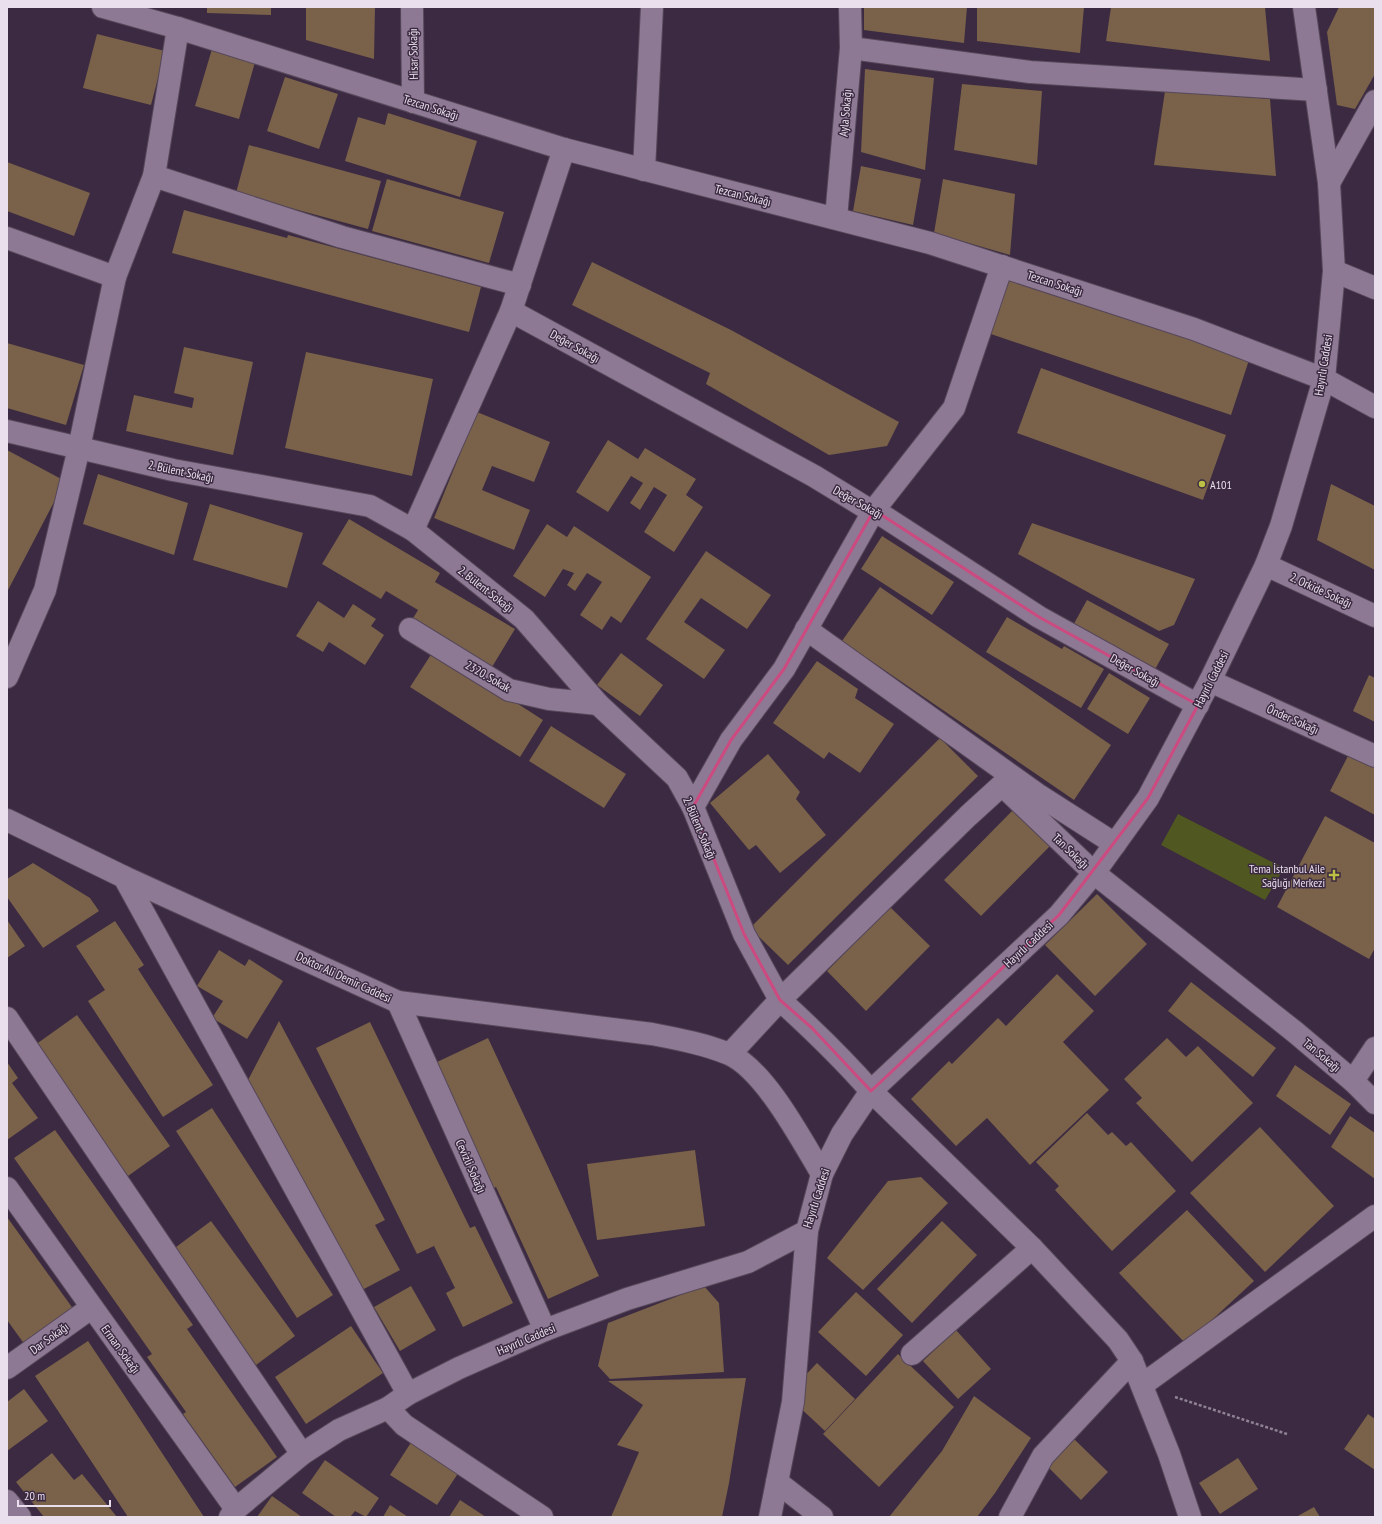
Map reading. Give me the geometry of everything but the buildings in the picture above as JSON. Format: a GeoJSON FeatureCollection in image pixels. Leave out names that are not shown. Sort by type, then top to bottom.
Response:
{"type":"FeatureCollection","features":[{"type":"Feature","properties":{"kind":"street","name":"Tezcan Sokağı"},"geometry":{"type":"LineString","coordinates":[[103,7],[135,11],[178,28],[564,149],[930,243],[1194,329],[1324,379],[1375,406]]}},
{"type":"Feature","properties":{"kind":"street","name":"Hisar Sokağı"},"geometry":{"type":"LineString","coordinates":[[412,7],[413,102]]}},
{"type":"Feature","properties":{"kind":"street"},"geometry":{"type":"LineString","coordinates":[[644,170],[652,7]]}},
{"type":"Feature","properties":{"kind":"street","name":"Ayla Sokağı"},"geometry":{"type":"LineString","coordinates":[[836,218],[850,48],[850,7]]}},
{"type":"Feature","properties":{"kind":"street","name":"Hayırlı Caddesi"},"geometry":{"type":"LineString","coordinates":[[233,1513],[302,1454],[339,1430],[388,1408],[408,1394],[459,1368],[545,1330],[628,1299],[748,1262],[806,1231],[822,1174],[842,1134],[870,1091],[1059,915],[1094,873],[1148,798],[1198,705],[1266,565],[1281,526],[1324,379],[1334,271],[1329,182],[1304,7]]}},
{"type":"Feature","properties":{"kind":"street"},"geometry":{"type":"LineString","coordinates":[[7,677],[45,590],[80,448],[115,277],[154,176],[178,28]]}},
{"type":"Feature","properties":{"kind":"street"},"geometry":{"type":"LineString","coordinates":[[850,48],[1030,72],[1316,90]]}},
{"type":"Feature","properties":{"kind":"street"},"geometry":{"type":"LineString","coordinates":[[1329,182],[1375,101]]}},
{"type":"Feature","properties":{"kind":"street"},"geometry":{"type":"LineString","coordinates":[[413,530],[511,311],[564,149]]}},
{"type":"Feature","properties":{"kind":"street"},"geometry":{"type":"LineString","coordinates":[[154,176],[342,237],[520,285]]}},
{"type":"Feature","properties":{"kind":"street"},"geometry":{"type":"LineString","coordinates":[[7,238],[115,277]]}},
{"type":"Feature","properties":{"kind":"street"},"geometry":{"type":"LineString","coordinates":[[693,807],[731,740],[784,669],[874,510],[954,408],[1002,266]]}},
{"type":"Feature","properties":{"kind":"street"},"geometry":{"type":"LineString","coordinates":[[1334,271],[1375,288]]}},
{"type":"Feature","properties":{"kind":"street","name":"Değer Sokağı"},"geometry":{"type":"LineString","coordinates":[[511,311],[814,476],[868,509],[874,510],[1039,617],[1198,705]]}},
{"type":"Feature","properties":{"kind":"street","name":"2. Bülent Sokağı"},"geometry":{"type":"LineString","coordinates":[[7,431],[173,470],[370,506],[413,530],[524,619],[598,704],[677,778],[693,807],[744,934],[780,1000],[822,1039],[870,1091],[1032,1248],[1118,1340],[1132,1361],[1169,1454],[1190,1517]]}},
{"type":"Feature","properties":{"kind":"street","name":"2. Orkide Sokağı"},"geometry":{"type":"LineString","coordinates":[[1266,565],[1375,616]]}},
{"type":"Feature","properties":{"kind":"street"},"geometry":{"type":"LineString","coordinates":[[806,629],[1037,794],[1115,844]]}},
{"type":"Feature","properties":{"kind":"street","name":"2320. Sokak"},"geometry":{"type":"LineString","coordinates":[[410,630],[509,690],[549,699],[598,704]]}},
{"type":"Feature","properties":{"kind":"street","name":"Önder Sokağı"},"geometry":{"type":"LineString","coordinates":[[1210,681],[1375,756]]}},
{"type":"Feature","properties":{"kind":"street","name":"Tan Sokağı"},"geometry":{"type":"LineString","coordinates":[[780,1000],[962,822],[1002,785],[1094,873],[1296,1032],[1353,1081],[1375,1048]]}},
{"type":"Feature","properties":{"kind":"street","name":"Doktor Ali Demir Caddesi"},"geometry":{"type":"LineString","coordinates":[[7,820],[124,877],[398,1002],[652,1034],[692,1043],[730,1054],[747,1065],[782,1108],[822,1174]]}},
{"type":"Feature","properties":{"kind":"street"},"geometry":{"type":"LineString","coordinates":[[124,877],[408,1394]]}},
{"type":"Feature","properties":{"kind":"street"},"geometry":{"type":"LineString","coordinates":[[730,1054],[780,1000]]}},
{"type":"Feature","properties":{"kind":"street","name":"Cevizli Sokağı"},"geometry":{"type":"LineString","coordinates":[[398,1002],[545,1330]]}},
{"type":"Feature","properties":{"kind":"street"},"geometry":{"type":"LineString","coordinates":[[7,1018],[302,1454]]}},
{"type":"Feature","properties":{"kind":"street"},"geometry":{"type":"LineString","coordinates":[[1353,1081],[1375,1103]]}},
{"type":"Feature","properties":{"kind":"street","name":"Erman Sokağı"},"geometry":{"type":"LineString","coordinates":[[7,1188],[233,1513]]}},
{"type":"Feature","properties":{"kind":"street"},"geometry":{"type":"LineString","coordinates":[[1142,1386],[1375,1216]]}},
{"type":"Feature","properties":{"kind":"street"},"geometry":{"type":"LineString","coordinates":[[770,1517],[792,1402],[806,1231]]}},
{"type":"Feature","properties":{"kind":"street"},"geometry":{"type":"LineString","coordinates":[[912,1354],[1032,1248]]}},
{"type":"Feature","properties":{"kind":"street","name":"Dar Sokağı"},"geometry":{"type":"LineString","coordinates":[[7,1368],[91,1308]]}},
{"type":"Feature","properties":{"kind":"street"},"geometry":{"type":"LineString","coordinates":[[1010,1517],[1043,1456],[1132,1361]]}},
{"type":"Feature","properties":{"kind":"street"},"geometry":{"type":"LineString","coordinates":[[388,1408],[404,1425],[542,1517]]}},
{"type":"Feature","properties":{"kind":"street"},"geometry":{"type":"LineString","coordinates":[[777,1482],[822,1517]]}},
{"type":"Feature","properties":{"kind":"street"},"geometry":{"type":"LineString","coordinates":[[7,1501],[20,1517]]}},
{"type":"Feature","properties":{"kind":"path"},"geometry":{"type":"LineString","coordinates":[[1142,1386],[1287,1434]]}},
{"type":"Feature","properties":{"kind":"highlighted area"},"geometry":{"type":"Polygon","coordinates":[[[874,510],[1039,617],[1198,705],[1148,798],[1059,915],[871,1091],[812,1028],[780,1000],[744,934],[693,807],[731,740],[784,669],[874,510]]]}},
{"type":"Feature","properties":{"kind":"green space"},"geometry":{"type":"Polygon","coordinates":[[[1178,814],[1284,868],[1265,900],[1161,845],[1178,814]]]}},
{"type":"Feature","properties":{"kind":"place","name":"A101"},"geometry":{"type":"Point","coordinates":[1202,484]}},
{"type":"Feature","properties":{"kind":"place","name":"Tema İstanbul Aile Sağlığı Merkezi"},"geometry":{"type":"Point","coordinates":[1334,875]}}]}
